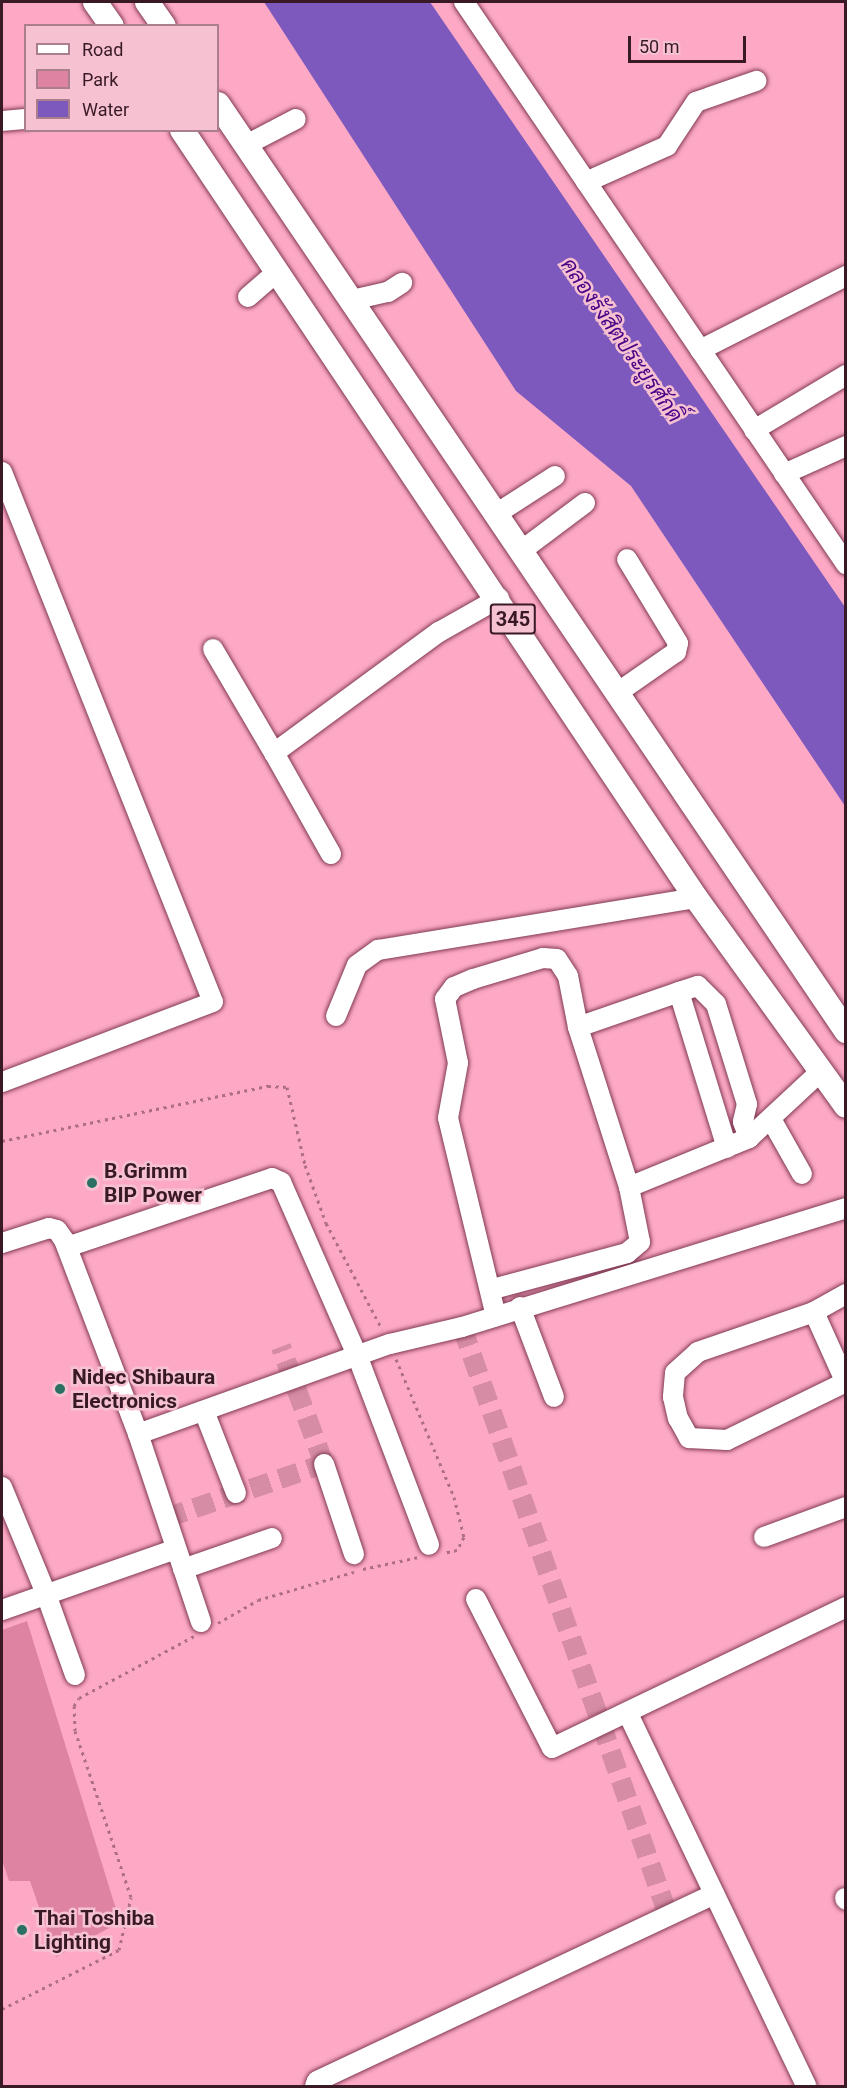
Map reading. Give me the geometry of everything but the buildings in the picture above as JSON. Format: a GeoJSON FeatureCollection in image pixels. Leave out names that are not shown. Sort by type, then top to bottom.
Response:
{"type":"FeatureCollection","features":[{"type":"Feature","properties":{"kind":"main road"},"geometry":{"type":"LineString","coordinates":[[95,2],[111,24]]}},
{"type":"Feature","properties":{"kind":"main road"},"geometry":{"type":"LineString","coordinates":[[147,2],[163,24]]}},
{"type":"Feature","properties":{"kind":"main road","name":"345"},"geometry":{"type":"LineString","coordinates":[[219,105],[846,1031]]}},
{"type":"Feature","properties":{"kind":"main road","name":"345"},"geometry":{"type":"LineString","coordinates":[[183,132],[276,273],[499,598],[696,898],[846,1106]]}},
{"type":"Feature","properties":{"kind":"street"},"geometry":{"type":"LineString","coordinates":[[464,2],[846,564]]}},
{"type":"Feature","properties":{"kind":"street"},"geometry":{"type":"LineString","coordinates":[[586,182],[667,146],[696,102],[756,81]]}},
{"type":"Feature","properties":{"kind":"street"},"geometry":{"type":"LineString","coordinates":[[2,121],[24,119]]}},
{"type":"Feature","properties":{"kind":"street"},"geometry":{"type":"LineString","coordinates":[[246,145],[296,119]]}},
{"type":"Feature","properties":{"kind":"street"},"geometry":{"type":"LineString","coordinates":[[248,297],[276,273]]}},
{"type":"Feature","properties":{"kind":"street"},"geometry":{"type":"LineString","coordinates":[[700,350],[846,276]]}},
{"type":"Feature","properties":{"kind":"street"},"geometry":{"type":"LineString","coordinates":[[352,300],[388,292],[402,283]]}},
{"type":"Feature","properties":{"kind":"street"},"geometry":{"type":"LineString","coordinates":[[754,430],[846,375]]}},
{"type":"Feature","properties":{"kind":"street"},"geometry":{"type":"LineString","coordinates":[[784,474],[846,446]]}},
{"type":"Feature","properties":{"kind":"street"},"geometry":{"type":"LineString","coordinates":[[2,472],[213,1002],[2,1082]]}},
{"type":"Feature","properties":{"kind":"street"},"geometry":{"type":"LineString","coordinates":[[496,514],[555,476]]}},
{"type":"Feature","properties":{"kind":"street"},"geometry":{"type":"LineString","coordinates":[[521,551],[585,503]]}},
{"type":"Feature","properties":{"kind":"street"},"geometry":{"type":"LineString","coordinates":[[617,693],[676,651],[678,643],[627,559]]}},
{"type":"Feature","properties":{"kind":"street"},"geometry":{"type":"LineString","coordinates":[[274,753],[439,632],[499,598]]}},
{"type":"Feature","properties":{"kind":"street"},"geometry":{"type":"LineString","coordinates":[[213,649],[331,854]]}},
{"type":"Feature","properties":{"kind":"street"},"geometry":{"type":"LineString","coordinates":[[336,1016],[357,965],[378,950],[696,898]]}},
{"type":"Feature","properties":{"kind":"street"},"geometry":{"type":"LineString","coordinates":[[493,1289],[627,1253],[640,1242],[629,1187],[578,1027],[568,976],[557,959],[543,958],[473,978],[454,987],[445,999],[458,1063],[448,1118],[493,1289],[496,1316]]}},
{"type":"Feature","properties":{"kind":"street"},"geometry":{"type":"LineString","coordinates":[[578,1027],[698,986],[716,1004],[747,1104],[743,1122],[749,1138]]}},
{"type":"Feature","properties":{"kind":"street"},"geometry":{"type":"LineString","coordinates":[[679,992],[727,1148]]}},
{"type":"Feature","properties":{"kind":"street"},"geometry":{"type":"LineString","coordinates":[[629,1187],[749,1138],[821,1071]]}},
{"type":"Feature","properties":{"kind":"street"},"geometry":{"type":"LineString","coordinates":[[771,1119],[802,1174]]}},
{"type":"Feature","properties":{"kind":"street"},"geometry":{"type":"LineString","coordinates":[[67,1247],[272,1178],[281,1182],[290,1196],[357,1355],[429,1545]]}},
{"type":"Feature","properties":{"kind":"street"},"geometry":{"type":"LineString","coordinates":[[138,1434],[357,1355],[496,1316],[846,1208]]}},
{"type":"Feature","properties":{"kind":"street"},"geometry":{"type":"LineString","coordinates":[[2,1243],[49,1228],[57,1230],[67,1247],[138,1434],[201,1622]]}},
{"type":"Feature","properties":{"kind":"street"},"geometry":{"type":"LineString","coordinates":[[814,1312],[845,1383],[727,1440],[689,1438],[678,1418],[673,1396],[675,1373],[698,1352],[814,1312],[846,1294]]}},
{"type":"Feature","properties":{"kind":"street"},"geometry":{"type":"LineString","coordinates":[[520,1307],[554,1397]]}},
{"type":"Feature","properties":{"kind":"street"},"geometry":{"type":"LineString","coordinates":[[204,1411],[236,1493]]}},
{"type":"Feature","properties":{"kind":"street"},"geometry":{"type":"LineString","coordinates":[[324,1464],[354,1554]]}},
{"type":"Feature","properties":{"kind":"street"},"geometry":{"type":"LineString","coordinates":[[2,1487],[46,1594],[75,1674]]}},
{"type":"Feature","properties":{"kind":"street"},"geometry":{"type":"LineString","coordinates":[[764,1537],[846,1507]]}},
{"type":"Feature","properties":{"kind":"street"},"geometry":{"type":"LineString","coordinates":[[183,1569],[272,1538]]}},
{"type":"Feature","properties":{"kind":"street"},"geometry":{"type":"LineString","coordinates":[[2,1610],[176,1549]]}},
{"type":"Feature","properties":{"kind":"street"},"geometry":{"type":"LineString","coordinates":[[476,1599],[552,1748],[846,1607]]}},
{"type":"Feature","properties":{"kind":"street"},"geometry":{"type":"LineString","coordinates":[[631,1720],[806,2086]]}},
{"type":"Feature","properties":{"kind":"street"},"geometry":{"type":"LineString","coordinates":[[315,2086],[317,2081],[714,1894]]}},
{"type":"Feature","properties":{"kind":"green space"},"geometry":{"type":"Polygon","coordinates":[[[27,1621],[120,1922],[56,1957],[30,1881],[9,1881],[2,1860],[2,1630],[27,1621]]]}},
{"type":"Feature","properties":{"kind":"water","name":"คลองรังสิตประยูรศักดิ์"},"geometry":{"type":"Polygon","coordinates":[[[264,2],[430,2],[845,607],[845,806],[631,486],[516,391],[264,2]]]}},
{"type":"Feature","properties":{"kind":"tunnel"},"geometry":{"type":"LineString","coordinates":[[462,1327],[668,1915]]}},
{"type":"Feature","properties":{"kind":"tunnel"},"geometry":{"type":"LineString","coordinates":[[166,1518],[324,1464],[281,1347]]}},
{"type":"Feature","properties":{"kind":"place","name":"B.Grimm BIP Power"},"geometry":{"type":"Point","coordinates":[92,1183]}},
{"type":"Feature","properties":{"kind":"place","name":"Nidec Shibaura Electronics"},"geometry":{"type":"Point","coordinates":[60,1389]}},
{"type":"Feature","properties":{"kind":"place","name":"Thai Toshiba Lighting"},"geometry":{"type":"Point","coordinates":[22,1930]}}]}
